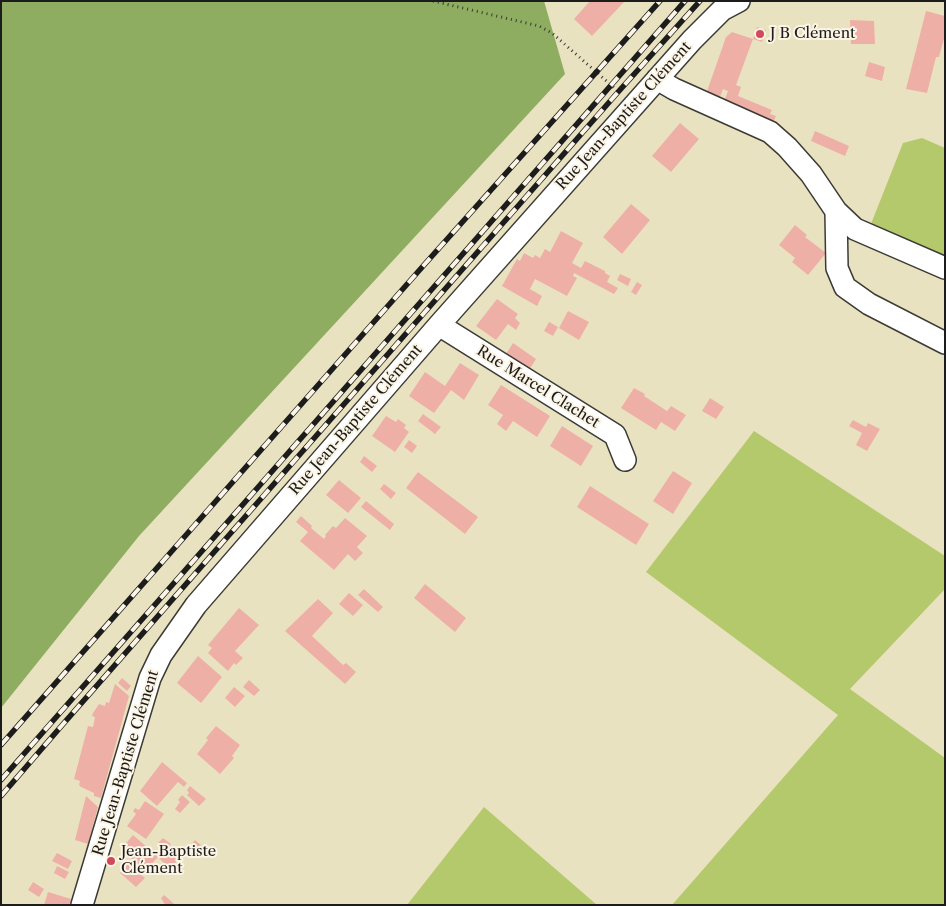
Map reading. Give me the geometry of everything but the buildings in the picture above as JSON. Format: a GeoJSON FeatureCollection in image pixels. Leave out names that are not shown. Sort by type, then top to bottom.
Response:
{"type":"FeatureCollection","features":[{"type":"Feature","properties":{"kind":"street","name":"Rue Jean-Baptiste Clément"},"geometry":{"type":"LineString","coordinates":[[82,905],[150,678],[161,655],[196,605],[439,325],[709,21],[722,10],[739,1]]}},
{"type":"Feature","properties":{"kind":"street"},"geometry":{"type":"LineString","coordinates":[[657,79],[674,89],[770,132],[787,147],[811,174],[836,211],[855,229],[945,268]]}},
{"type":"Feature","properties":{"kind":"street"},"geometry":{"type":"LineString","coordinates":[[836,211],[837,268],[845,287],[869,304],[945,343]]}},
{"type":"Feature","properties":{"kind":"street","name":"Rue Marcel Clachet"},"geometry":{"type":"LineString","coordinates":[[439,325],[615,435],[625,460]]}},
{"type":"Feature","properties":{"kind":"path"},"geometry":{"type":"LineString","coordinates":[[433,1],[539,26],[552,33],[634,105]]}},
{"type":"Feature","properties":{"kind":"green space"},"geometry":{"type":"Polygon","coordinates":[[[1,1],[544,1],[565,74],[139,536],[1,708],[1,1]]]}},
{"type":"Feature","properties":{"kind":"green space"},"geometry":{"type":"Polygon","coordinates":[[[922,138],[945,148],[945,261],[869,229],[903,143],[922,138]]]}},
{"type":"Feature","properties":{"kind":"green space"},"geometry":{"type":"Polygon","coordinates":[[[754,431],[945,556],[945,589],[850,689],[945,758],[945,905],[672,905],[838,715],[646,572],[754,431]]]}},
{"type":"Feature","properties":{"kind":"green space"},"geometry":{"type":"Polygon","coordinates":[[[484,807],[597,905],[407,905],[484,807]]]}},
{"type":"Feature","properties":{"kind":"railway"},"geometry":{"type":"LineString","coordinates":[[1,745],[424,265],[660,1]]}},
{"type":"Feature","properties":{"kind":"railway"},"geometry":{"type":"LineString","coordinates":[[1,780],[685,1]]}},
{"type":"Feature","properties":{"kind":"railway"},"geometry":{"type":"LineString","coordinates":[[1,796],[700,1]]}},
{"type":"Feature","properties":{"kind":"place","name":"J B Clément"},"geometry":{"type":"Point","coordinates":[760,34]}},
{"type":"Feature","properties":{"kind":"place","name":"Jean-Baptiste Clément"},"geometry":{"type":"Point","coordinates":[111,861]}}]}
